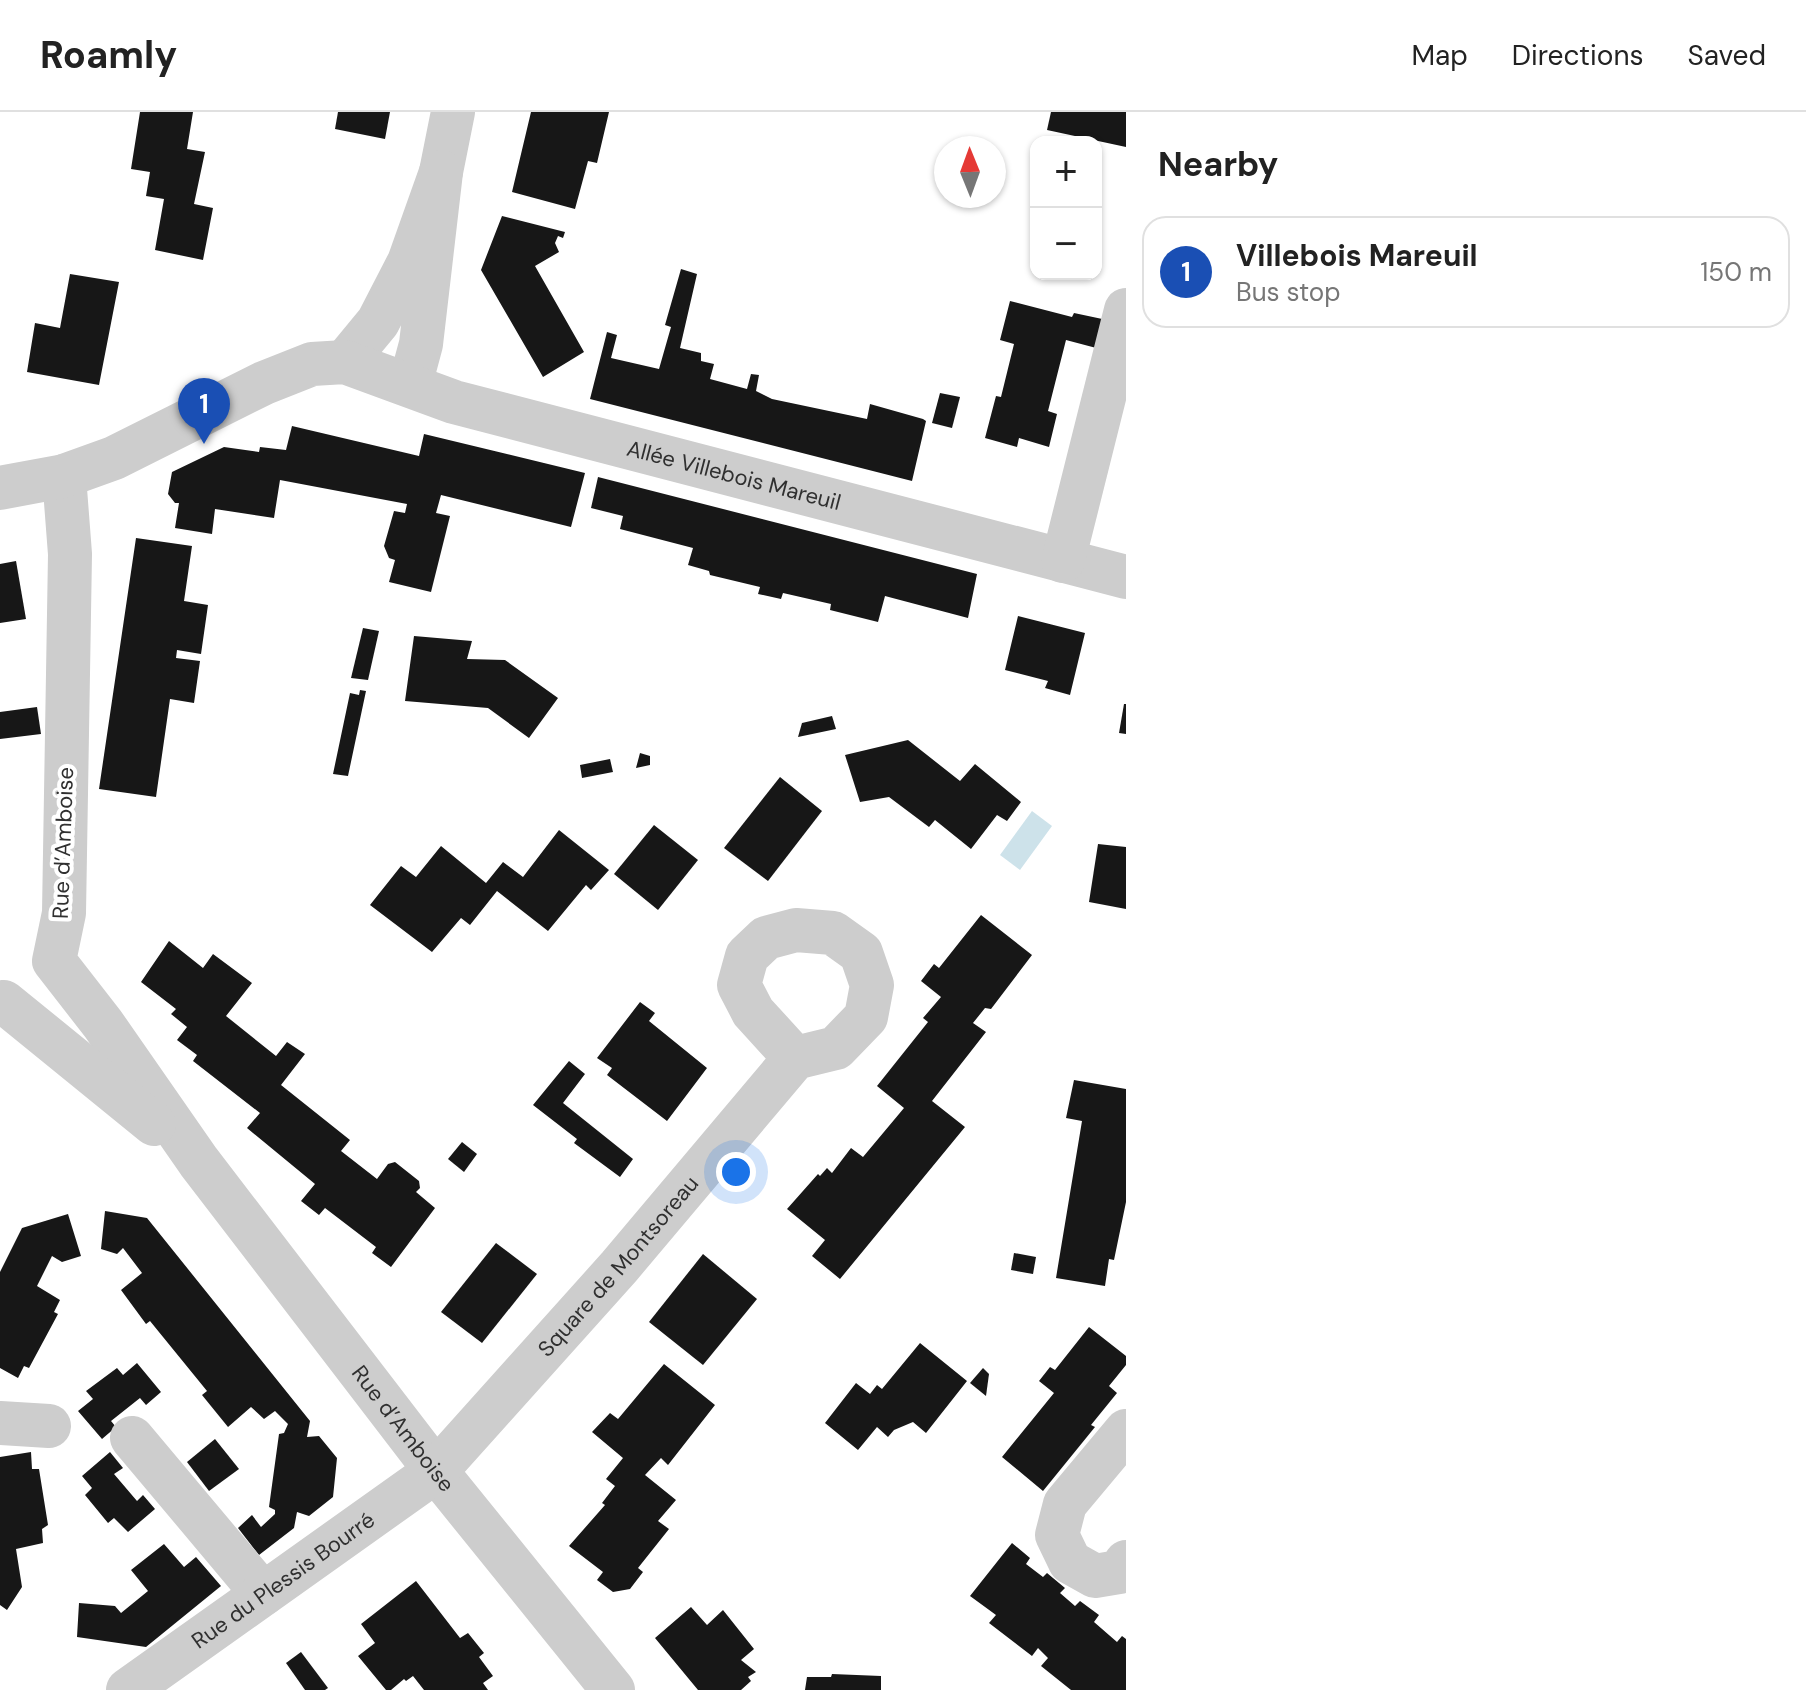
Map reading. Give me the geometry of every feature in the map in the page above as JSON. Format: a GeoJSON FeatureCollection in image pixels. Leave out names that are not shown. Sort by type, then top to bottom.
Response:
{"type":"FeatureCollection","features":[{"type":"Feature","properties":{"kind":"street"},"geometry":{"type":"LineString","coordinates":[[410,385],[421,344],[441,172],[453,112]]}},
{"type":"Feature","properties":{"kind":"street"},"geometry":{"type":"LineString","coordinates":[[0,488],[64,476],[114,458],[276,378],[312,364],[345,362],[378,322],[409,262],[441,172]]}},
{"type":"Feature","properties":{"kind":"street"},"geometry":{"type":"LineString","coordinates":[[1063,561],[1126,310]]}},
{"type":"Feature","properties":{"kind":"street","name":"Allée Villebois Mareuil"},"geometry":{"type":"LineString","coordinates":[[345,362],[454,402],[1126,577]]}},
{"type":"Feature","properties":{"kind":"street","name":"Rue d’Amboise"},"geometry":{"type":"LineString","coordinates":[[64,476],[70,554],[64,913],[54,961],[103,1024],[199,1162],[436,1471],[613,1690]]}},
{"type":"Feature","properties":{"kind":"street"},"geometry":{"type":"LineString","coordinates":[[2,1003],[54,961]]}},
{"type":"Feature","properties":{"kind":"street","name":"Rue d’Amboise"},"geometry":{"type":"LineString","coordinates":[[2,1003],[199,1162]]}},
{"type":"Feature","properties":{"kind":"street","name":"Square de Montsoreau"},"geometry":{"type":"LineString","coordinates":[[436,1471],[619,1267],[795,1058]]}},
{"type":"Feature","properties":{"kind":"street"},"geometry":{"type":"LineString","coordinates":[[0,1423],[49,1426]]}},
{"type":"Feature","properties":{"kind":"street"},"geometry":{"type":"LineString","coordinates":[[1126,1431],[1065,1504],[1057,1535],[1070,1562],[1095,1576],[1119,1572],[1126,1562]]}},
{"type":"Feature","properties":{"kind":"street"},"geometry":{"type":"LineString","coordinates":[[132,1438],[263,1594]]}},
{"type":"Feature","properties":{"kind":"street","name":"Rue du Plessis Bourré"},"geometry":{"type":"LineString","coordinates":[[128,1690],[436,1471]]}},
{"type":"Feature","properties":{"kind":"water"},"geometry":{"type":"Polygon","coordinates":[[[1032,811],[1052,826],[1020,870],[1000,855],[1032,811]]]}},
{"type":"Feature","properties":{"kind":"building"},"geometry":{"type":"Polygon","coordinates":[[[140,112],[193,112],[187,149],[205,152],[194,204],[213,208],[203,260],[155,250],[164,199],[146,196],[150,172],[131,169],[140,112]]]}},
{"type":"Feature","properties":{"kind":"building"},"geometry":{"type":"Polygon","coordinates":[[[338,112],[390,112],[385,139],[335,129],[338,112]]]}},
{"type":"Feature","properties":{"kind":"building"},"geometry":{"type":"Polygon","coordinates":[[[531,112],[609,112],[597,163],[588,161],[575,209],[512,192],[531,112]]]}},
{"type":"Feature","properties":{"kind":"building"},"geometry":{"type":"Polygon","coordinates":[[[1051,112],[1126,112],[1126,147],[1102,142],[1102,136],[1075,136],[1047,130],[1051,112]]]}},
{"type":"Feature","properties":{"kind":"building"},"geometry":{"type":"Polygon","coordinates":[[[502,216],[565,232],[563,238],[558,236],[555,243],[559,252],[535,266],[584,352],[543,377],[481,270],[502,216]]]}},
{"type":"Feature","properties":{"kind":"building"},"geometry":{"type":"Polygon","coordinates":[[[681,269],[697,274],[680,348],[701,353],[701,361],[714,364],[710,379],[747,389],[751,374],[759,375],[756,391],[772,399],[867,419],[870,404],[923,419],[926,421],[912,481],[590,399],[607,332],[617,335],[611,358],[659,369],[671,327],[665,325],[681,269]]]}},
{"type":"Feature","properties":{"kind":"building"},"geometry":{"type":"Polygon","coordinates":[[[70,274],[119,282],[99,385],[27,372],[35,323],[60,328],[70,274]]]}},
{"type":"Feature","properties":{"kind":"building"},"geometry":{"type":"Polygon","coordinates":[[[1010,301],[1072,317],[1074,313],[1107,320],[1100,349],[1066,340],[1048,411],[1057,414],[1049,447],[1019,438],[1017,447],[985,438],[996,396],[1001,397],[1014,344],[1000,340],[1010,301]]]}},
{"type":"Feature","properties":{"kind":"building"},"geometry":{"type":"Polygon","coordinates":[[[940,393],[960,397],[952,428],[932,423],[940,393]]]}},
{"type":"Feature","properties":{"kind":"building"},"geometry":{"type":"Polygon","coordinates":[[[292,426],[419,456],[424,434],[585,473],[571,527],[441,495],[436,513],[450,516],[431,592],[389,582],[395,560],[389,558],[384,546],[394,511],[405,513],[407,504],[280,480],[274,518],[215,509],[212,534],[175,528],[179,503],[175,503],[168,494],[172,472],[224,447],[259,452],[260,447],[286,450],[292,426]]]}},
{"type":"Feature","properties":{"kind":"building"},"geometry":{"type":"Polygon","coordinates":[[[598,477],[977,574],[968,618],[885,596],[878,622],[830,610],[831,604],[783,593],[781,599],[758,594],[760,587],[710,575],[709,571],[688,565],[693,548],[620,529],[623,516],[591,508],[598,477]]]}},
{"type":"Feature","properties":{"kind":"building"},"geometry":{"type":"Polygon","coordinates":[[[136,538],[192,546],[184,601],[208,605],[201,654],[177,650],[176,658],[200,661],[194,703],[170,699],[156,797],[99,789],[136,538]]]}},
{"type":"Feature","properties":{"kind":"building"},"geometry":{"type":"Polygon","coordinates":[[[16,561],[26,619],[0,623],[0,564],[16,561]]]}},
{"type":"Feature","properties":{"kind":"building"},"geometry":{"type":"Polygon","coordinates":[[[1018,616],[1085,633],[1070,695],[1045,688],[1048,681],[1005,670],[1018,616]]]}},
{"type":"Feature","properties":{"kind":"building"},"geometry":{"type":"Polygon","coordinates":[[[363,628],[379,631],[368,680],[351,678],[363,628]]]}},
{"type":"Feature","properties":{"kind":"building"},"geometry":{"type":"Polygon","coordinates":[[[414,636],[472,641],[467,659],[505,660],[558,698],[529,738],[488,708],[405,701],[414,636]]]}},
{"type":"Feature","properties":{"kind":"building"},"geometry":{"type":"Polygon","coordinates":[[[360,690],[366,691],[348,776],[333,774],[350,693],[359,695],[360,690]]]}},
{"type":"Feature","properties":{"kind":"building"},"geometry":{"type":"Polygon","coordinates":[[[1126,704],[1126,734],[1119,733],[1126,704]]]}},
{"type":"Feature","properties":{"kind":"building"},"geometry":{"type":"Polygon","coordinates":[[[37,707],[41,734],[0,739],[0,712],[37,707]]]}},
{"type":"Feature","properties":{"kind":"building"},"geometry":{"type":"Polygon","coordinates":[[[832,716],[836,729],[798,737],[802,723],[832,716]]]}},
{"type":"Feature","properties":{"kind":"building"},"geometry":{"type":"Polygon","coordinates":[[[908,740],[960,781],[975,764],[1021,802],[1007,821],[997,815],[971,849],[935,820],[929,827],[889,797],[860,802],[845,755],[908,740]]]}},
{"type":"Feature","properties":{"kind":"building"},"geometry":{"type":"Polygon","coordinates":[[[640,753],[650,756],[650,765],[636,768],[640,753]]]}},
{"type":"Feature","properties":{"kind":"building"},"geometry":{"type":"Polygon","coordinates":[[[610,759],[613,772],[582,778],[580,765],[610,759]]]}},
{"type":"Feature","properties":{"kind":"building"},"geometry":{"type":"Polygon","coordinates":[[[780,777],[822,811],[768,881],[724,848],[780,777]]]}},
{"type":"Feature","properties":{"kind":"building"},"geometry":{"type":"Polygon","coordinates":[[[654,825],[698,860],[658,910],[614,874],[654,825]]]}},
{"type":"Feature","properties":{"kind":"building"},"geometry":{"type":"Polygon","coordinates":[[[559,830],[609,870],[591,890],[586,885],[548,931],[497,891],[470,925],[461,918],[432,952],[370,905],[401,866],[416,877],[441,846],[486,883],[503,862],[523,877],[559,830]]]}},
{"type":"Feature","properties":{"kind":"building"},"geometry":{"type":"Polygon","coordinates":[[[1098,844],[1126,847],[1126,909],[1089,902],[1098,844]]]}},
{"type":"Feature","properties":{"kind":"building"},"geometry":{"type":"Polygon","coordinates":[[[981,915],[1032,955],[991,1009],[985,1008],[973,1023],[986,1032],[932,1101],[965,1127],[840,1279],[812,1256],[825,1240],[787,1209],[818,1174],[820,1176],[827,1168],[832,1173],[851,1148],[863,1157],[904,1108],[877,1086],[928,1022],[923,1018],[941,997],[921,981],[934,964],[939,968],[981,915]]]}},
{"type":"Feature","properties":{"kind":"building"},"geometry":{"type":"Polygon","coordinates":[[[169,941],[203,968],[213,954],[252,983],[226,1016],[276,1056],[287,1042],[305,1054],[281,1085],[350,1140],[341,1151],[377,1179],[388,1164],[395,1162],[419,1181],[420,1188],[416,1192],[435,1208],[391,1267],[372,1253],[376,1247],[325,1208],[319,1215],[301,1201],[315,1184],[247,1128],[260,1113],[193,1061],[197,1055],[177,1040],[187,1027],[171,1014],[176,1009],[141,982],[169,941]]]}},
{"type":"Feature","properties":{"kind":"building"},"geometry":{"type":"Polygon","coordinates":[[[640,1002],[655,1013],[649,1021],[707,1068],[667,1121],[607,1075],[612,1068],[597,1058],[640,1002]]]}},
{"type":"Feature","properties":{"kind":"building"},"geometry":{"type":"Polygon","coordinates":[[[569,1061],[585,1074],[563,1103],[633,1159],[620,1177],[574,1143],[577,1139],[533,1105],[569,1061]]]}},
{"type":"Feature","properties":{"kind":"building"},"geometry":{"type":"Polygon","coordinates":[[[1074,1080],[1126,1089],[1126,1202],[1114,1260],[1109,1259],[1105,1286],[1056,1278],[1082,1121],[1066,1118],[1074,1080]]]}},
{"type":"Feature","properties":{"kind":"building"},"geometry":{"type":"Polygon","coordinates":[[[462,1142],[477,1154],[464,1172],[448,1159],[462,1142]]]}},
{"type":"Feature","properties":{"kind":"building"},"geometry":{"type":"Polygon","coordinates":[[[105,1211],[147,1218],[310,1421],[307,1437],[319,1436],[337,1458],[333,1497],[309,1516],[297,1512],[294,1528],[259,1555],[238,1528],[252,1515],[261,1527],[275,1514],[275,1510],[269,1507],[279,1434],[284,1433],[288,1424],[275,1411],[264,1419],[251,1407],[228,1427],[202,1395],[207,1391],[150,1321],[146,1324],[121,1290],[142,1273],[123,1248],[117,1254],[101,1249],[105,1211]]]}},
{"type":"Feature","properties":{"kind":"building"},"geometry":{"type":"Polygon","coordinates":[[[68,1214],[81,1256],[62,1262],[52,1256],[37,1286],[60,1300],[54,1312],[58,1314],[29,1368],[24,1366],[18,1378],[0,1368],[0,1272],[22,1228],[68,1214]]]}},
{"type":"Feature","properties":{"kind":"building"},"geometry":{"type":"Polygon","coordinates":[[[496,1243],[537,1274],[482,1343],[441,1312],[496,1243]]]}},
{"type":"Feature","properties":{"kind":"building"},"geometry":{"type":"Polygon","coordinates":[[[1014,1253],[1036,1257],[1033,1274],[1011,1270],[1014,1253]]]}},
{"type":"Feature","properties":{"kind":"building"},"geometry":{"type":"Polygon","coordinates":[[[703,1254],[757,1299],[703,1365],[649,1322],[703,1254]]]}},
{"type":"Feature","properties":{"kind":"building"},"geometry":{"type":"Polygon","coordinates":[[[1089,1327],[1126,1356],[1126,1365],[1109,1386],[1117,1393],[1091,1425],[1095,1427],[1043,1491],[1002,1457],[1054,1393],[1039,1381],[1050,1367],[1055,1370],[1089,1327]]]}},
{"type":"Feature","properties":{"kind":"building"},"geometry":{"type":"Polygon","coordinates":[[[920,1343],[967,1381],[926,1433],[913,1422],[894,1430],[888,1437],[877,1427],[858,1450],[825,1423],[856,1383],[870,1394],[877,1385],[882,1389],[920,1343]]]}},
{"type":"Feature","properties":{"kind":"building"},"geometry":{"type":"Polygon","coordinates":[[[137,1363],[161,1392],[146,1405],[140,1398],[111,1421],[116,1427],[102,1439],[78,1411],[93,1399],[86,1391],[117,1368],[123,1375],[137,1363]]]}},
{"type":"Feature","properties":{"kind":"building"},"geometry":{"type":"Polygon","coordinates":[[[664,1364],[715,1405],[668,1465],[661,1458],[645,1475],[676,1500],[658,1521],[669,1529],[638,1568],[643,1572],[630,1589],[613,1592],[597,1580],[603,1572],[569,1546],[605,1505],[602,1503],[615,1486],[606,1479],[623,1458],[592,1432],[610,1413],[618,1419],[664,1364]]]}},
{"type":"Feature","properties":{"kind":"building"},"geometry":{"type":"Polygon","coordinates":[[[983,1368],[989,1374],[986,1396],[970,1383],[983,1368]]]}},
{"type":"Feature","properties":{"kind":"building"},"geometry":{"type":"Polygon","coordinates":[[[215,1439],[239,1469],[209,1491],[187,1462],[215,1439]]]}},
{"type":"Feature","properties":{"kind":"building"},"geometry":{"type":"Polygon","coordinates":[[[31,1452],[32,1469],[39,1469],[48,1525],[42,1529],[43,1543],[16,1549],[22,1587],[7,1610],[0,1605],[0,1457],[31,1452]]]}},
{"type":"Feature","properties":{"kind":"building"},"geometry":{"type":"Polygon","coordinates":[[[110,1452],[123,1468],[114,1474],[137,1501],[143,1495],[155,1509],[128,1532],[114,1518],[108,1523],[85,1495],[92,1488],[82,1476],[110,1452]]]}},
{"type":"Feature","properties":{"kind":"building"},"geometry":{"type":"Polygon","coordinates":[[[1012,1543],[1030,1558],[1026,1564],[1043,1577],[1047,1573],[1065,1588],[1060,1593],[1075,1606],[1080,1601],[1099,1615],[1094,1622],[1117,1642],[1122,1636],[1126,1639],[1126,1690],[1071,1690],[1041,1666],[1048,1658],[1038,1648],[1032,1656],[989,1623],[996,1615],[970,1596],[1012,1543]]]}},
{"type":"Feature","properties":{"kind":"building"},"geometry":{"type":"Polygon","coordinates":[[[164,1544],[184,1567],[196,1557],[221,1586],[146,1647],[77,1637],[79,1603],[115,1606],[121,1613],[148,1591],[131,1570],[164,1544]]]}},
{"type":"Feature","properties":{"kind":"building"},"geometry":{"type":"Polygon","coordinates":[[[416,1581],[460,1638],[468,1633],[484,1653],[479,1657],[493,1676],[483,1683],[488,1690],[424,1690],[413,1676],[386,1690],[358,1656],[375,1643],[361,1624],[416,1581]]]}},
{"type":"Feature","properties":{"kind":"building"},"geometry":{"type":"Polygon","coordinates":[[[691,1607],[707,1625],[723,1610],[754,1649],[741,1660],[756,1672],[748,1677],[751,1681],[741,1690],[698,1690],[655,1638],[691,1607]]]}},
{"type":"Feature","properties":{"kind":"building"},"geometry":{"type":"Polygon","coordinates":[[[301,1652],[328,1688],[305,1690],[286,1663],[301,1652]]]}},
{"type":"Feature","properties":{"kind":"building"},"geometry":{"type":"Polygon","coordinates":[[[832,1674],[881,1676],[881,1690],[805,1690],[807,1677],[831,1677],[832,1674]]]}},
{"type":"Feature","properties":{"kind":"place","name":"Villebois Mareuil"},"geometry":{"type":"Point","coordinates":[204,444]}}]}
